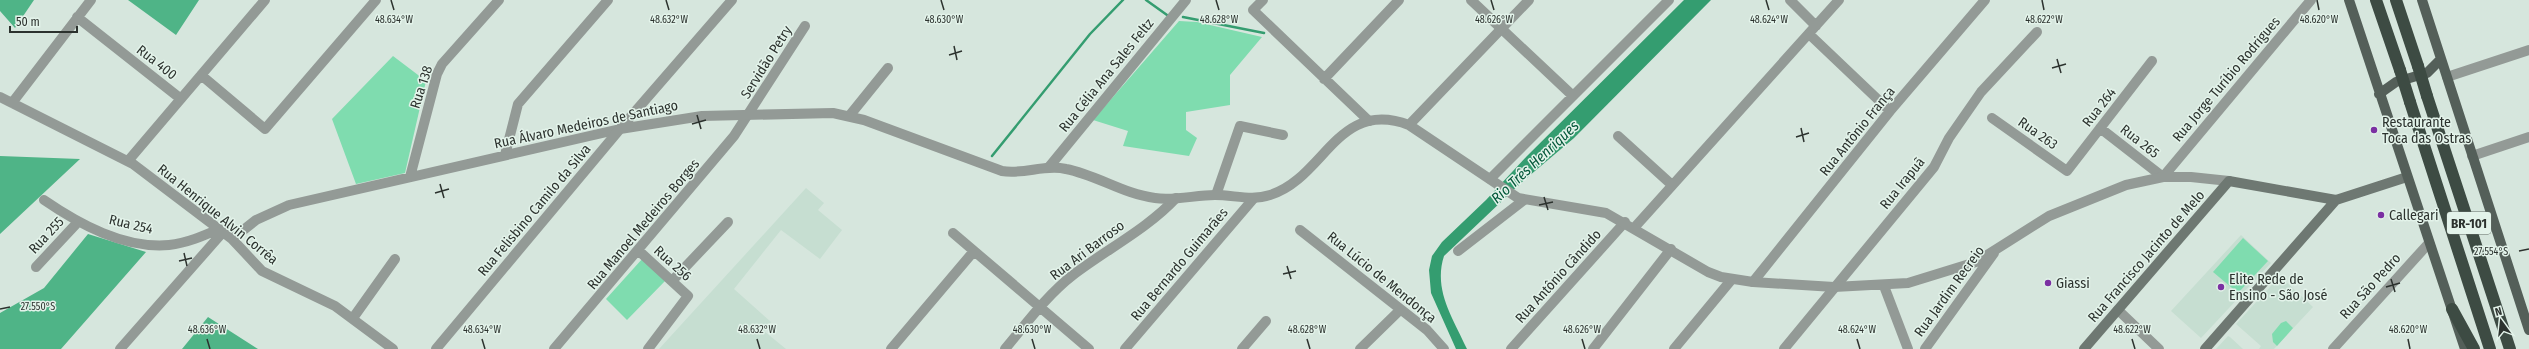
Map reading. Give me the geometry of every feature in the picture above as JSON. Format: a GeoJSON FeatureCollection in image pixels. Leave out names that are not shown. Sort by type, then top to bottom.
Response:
{"type":"FeatureCollection","features":[{"type":"Feature","properties":{"kind":"highway","name":"BR-101"},"geometry":{"type":"LineString","coordinates":[[2376,0],[2490,349]]}},
{"type":"Feature","properties":{"kind":"highway","name":"BR-101"},"geometry":{"type":"LineString","coordinates":[[2396,0],[2422,70],[2428,96],[2510,349]]}},
{"type":"Feature","properties":{"kind":"highway"},"geometry":{"type":"LineString","coordinates":[[2452,309],[2474,349]]}},
{"type":"Feature","properties":{"kind":"main road"},"geometry":{"type":"LineString","coordinates":[[2349,0],[2464,349]]}},
{"type":"Feature","properties":{"kind":"main road"},"geometry":{"type":"LineString","coordinates":[[2422,0],[2529,330]]}},
{"type":"Feature","properties":{"kind":"main road"},"geometry":{"type":"LineString","coordinates":[[2380,94],[2396,82],[2441,59]]}},
{"type":"Feature","properties":{"kind":"main road"},"geometry":{"type":"LineString","coordinates":[[2422,70],[2447,80]]}},
{"type":"Feature","properties":{"kind":"main road"},"geometry":{"type":"LineString","coordinates":[[2374,77],[2396,82]]}},
{"type":"Feature","properties":{"kind":"main road","name":"Rua Álvaro Medeiros de Santiago"},"geometry":{"type":"LineString","coordinates":[[2229,181],[2336,200],[2407,178]]}},
{"type":"Feature","properties":{"kind":"main road","name":"Rua Francisco Jacinto de Melo"},"geometry":{"type":"LineString","coordinates":[[2084,349],[2229,181]]}},
{"type":"Feature","properties":{"kind":"main road"},"geometry":{"type":"LineString","coordinates":[[2205,349],[2336,200]]}},
{"type":"Feature","properties":{"kind":"street"},"geometry":{"type":"LineString","coordinates":[[12,103],[91,0]]}},
{"type":"Feature","properties":{"kind":"street"},"geometry":{"type":"LineString","coordinates":[[128,161],[265,0]]}},
{"type":"Feature","properties":{"kind":"street"},"geometry":{"type":"LineString","coordinates":[[201,75],[265,129],[376,0]]}},
{"type":"Feature","properties":{"kind":"street","name":"Rua 138"},"geometry":{"type":"LineString","coordinates":[[410,177],[437,74],[442,64],[499,0]]}},
{"type":"Feature","properties":{"kind":"street"},"geometry":{"type":"LineString","coordinates":[[505,155],[518,104],[608,0]]}},
{"type":"Feature","properties":{"kind":"street","name":"Rua Felisbino Camilo da Silva"},"geometry":{"type":"LineString","coordinates":[[436,349],[620,129],[732,0]]}},
{"type":"Feature","properties":{"kind":"street","name":"Rua Célia Ana Sales Feltz"},"geometry":{"type":"LineString","coordinates":[[1049,167],[1186,0]]}},
{"type":"Feature","properties":{"kind":"street"},"geometry":{"type":"LineString","coordinates":[[1263,0],[1253,10],[1369,121]]}},
{"type":"Feature","properties":{"kind":"street"},"geometry":{"type":"LineString","coordinates":[[1324,79],[1399,0]]}},
{"type":"Feature","properties":{"kind":"street"},"geometry":{"type":"LineString","coordinates":[[1471,0],[1573,96]]}},
{"type":"Feature","properties":{"kind":"street"},"geometry":{"type":"LineString","coordinates":[[1410,125],[1529,0]]}},
{"type":"Feature","properties":{"kind":"street"},"geometry":{"type":"LineString","coordinates":[[1493,181],[1573,96],[1670,0]]}},
{"type":"Feature","properties":{"kind":"street"},"geometry":{"type":"LineString","coordinates":[[1790,0],[1816,26]]}},
{"type":"Feature","properties":{"kind":"street"},"geometry":{"type":"LineString","coordinates":[[1634,228],[1839,0]]}},
{"type":"Feature","properties":{"kind":"street","name":"Rua Antônio França"},"geometry":{"type":"LineString","coordinates":[[1753,282],[1890,111],[1985,0]]}},
{"type":"Feature","properties":{"kind":"street","name":"Rua Jorge Turíbio Rodrigues"},"geometry":{"type":"LineString","coordinates":[[2163,177],[2311,0]]}},
{"type":"Feature","properties":{"kind":"street","name":"Rua 400"},"geometry":{"type":"LineString","coordinates":[[77,17],[181,99]]}},
{"type":"Feature","properties":{"kind":"street","name":"Servidão Petry"},"geometry":{"type":"LineString","coordinates":[[750,114],[765,86],[806,26]]}},
{"type":"Feature","properties":{"kind":"street","name":"Rua Irapuã"},"geometry":{"type":"LineString","coordinates":[[1784,349],[1934,167],[1949,138],[1981,92],[2037,32]]}},
{"type":"Feature","properties":{"kind":"street"},"geometry":{"type":"LineString","coordinates":[[1809,34],[1890,111]]}},
{"type":"Feature","properties":{"kind":"street"},"geometry":{"type":"LineString","coordinates":[[2447,80],[2529,50]]}},
{"type":"Feature","properties":{"kind":"street","name":"Rua 264"},"geometry":{"type":"LineString","coordinates":[[2067,171],[2152,61]]}},
{"type":"Feature","properties":{"kind":"street"},"geometry":{"type":"LineString","coordinates":[[850,115],[888,68]]}},
{"type":"Feature","properties":{"kind":"street","name":"Rua Henrique Alvin Corrêa"},"geometry":{"type":"LineString","coordinates":[[0,97],[128,161],[232,239],[262,271],[324,300],[353,318],[393,349]]}},
{"type":"Feature","properties":{"kind":"street","name":"Rua Álvaro Medeiros de Santiago"},"geometry":{"type":"LineString","coordinates":[[232,239],[256,220],[274,210],[410,177],[620,129],[682,118],[750,114],[821,112],[850,115],[1002,171],[1020,172],[1049,167],[1075,171],[1130,193],[1154,198],[1216,195],[1254,198],[1270,195],[1285,188],[1348,129],[1369,121],[1394,121],[1410,125],[1513,195],[1524,200],[1599,211],[1624,222],[1708,272],[1732,279],[1753,282],[1834,287],[1884,286],[1908,283],[1957,270],[1976,262],[2031,226],[2076,203],[2126,185],[2163,177],[2192,177],[2229,181]]}},
{"type":"Feature","properties":{"kind":"street","name":"Rua Manoel Medeiros Borges"},"geometry":{"type":"LineString","coordinates":[[554,349],[639,251],[734,136],[750,114]]}},
{"type":"Feature","properties":{"kind":"street","name":"Rua 263"},"geometry":{"type":"LineString","coordinates":[[1992,118],[2067,171]]}},
{"type":"Feature","properties":{"kind":"street"},"geometry":{"type":"LineString","coordinates":[[1216,195],[1240,126],[1283,135]]}},
{"type":"Feature","properties":{"kind":"street","name":"Rua 265"},"geometry":{"type":"LineString","coordinates":[[2100,128],[2163,177]]}},
{"type":"Feature","properties":{"kind":"street"},"geometry":{"type":"LineString","coordinates":[[1618,136],[1672,185]]}},
{"type":"Feature","properties":{"kind":"street"},"geometry":{"type":"LineString","coordinates":[[2472,156],[2529,136]]}},
{"type":"Feature","properties":{"kind":"street","name":"Rua Ari Barroso"},"geometry":{"type":"LineString","coordinates":[[1005,349],[1040,307],[1073,275],[1161,213],[1176,198]]}},
{"type":"Feature","properties":{"kind":"street","name":"Rua Bernardo Guimarães"},"geometry":{"type":"LineString","coordinates":[[1125,349],[1254,198]]}},
{"type":"Feature","properties":{"kind":"street","name":"Rua 254"},"geometry":{"type":"LineString","coordinates":[[44,200],[77,223],[117,238],[169,245],[184,242],[221,230]]}},
{"type":"Feature","properties":{"kind":"street"},"geometry":{"type":"LineString","coordinates":[[1458,251],[1524,200]]}},
{"type":"Feature","properties":{"kind":"street"},"geometry":{"type":"LineString","coordinates":[[672,281],[728,222]]}},
{"type":"Feature","properties":{"kind":"street","name":"Rua Antônio Cândido"},"geometry":{"type":"LineString","coordinates":[[1511,349],[1624,222]]}},
{"type":"Feature","properties":{"kind":"street","name":"Rua 255"},"geometry":{"type":"LineString","coordinates":[[36,267],[77,223]]}},
{"type":"Feature","properties":{"kind":"street"},"geometry":{"type":"LineString","coordinates":[[120,349],[221,230]]}},
{"type":"Feature","properties":{"kind":"street","name":"Rua Lúcio de Mendonça"},"geometry":{"type":"LineString","coordinates":[[1300,230],[1427,330],[1444,349]]}},
{"type":"Feature","properties":{"kind":"street"},"geometry":{"type":"LineString","coordinates":[[953,233],[1089,349]]}},
{"type":"Feature","properties":{"kind":"street","name":"Rua São Pedro"},"geometry":{"type":"LineString","coordinates":[[2333,349],[2429,242]]}},
{"type":"Feature","properties":{"kind":"street"},"geometry":{"type":"LineString","coordinates":[[1593,349],[1671,249]]}},
{"type":"Feature","properties":{"kind":"street","name":"Rua Jardim Recreio"},"geometry":{"type":"LineString","coordinates":[[1925,349],[1996,249]]}},
{"type":"Feature","properties":{"kind":"street","name":"Rua 256"},"geometry":{"type":"LineString","coordinates":[[639,251],[688,296],[648,349]]}},
{"type":"Feature","properties":{"kind":"street"},"geometry":{"type":"LineString","coordinates":[[891,349],[974,251]]}},
{"type":"Feature","properties":{"kind":"street"},"geometry":{"type":"LineString","coordinates":[[353,318],[395,259]]}},
{"type":"Feature","properties":{"kind":"street"},"geometry":{"type":"LineString","coordinates":[[1674,349],[1732,279]]}},
{"type":"Feature","properties":{"kind":"street"},"geometry":{"type":"LineString","coordinates":[[1884,286],[1908,349]]}},
{"type":"Feature","properties":{"kind":"street"},"geometry":{"type":"LineString","coordinates":[[1360,349],[1400,310]]}},
{"type":"Feature","properties":{"kind":"street"},"geometry":{"type":"LineString","coordinates":[[2118,310],[2159,349]]}},
{"type":"Feature","properties":{"kind":"street"},"geometry":{"type":"LineString","coordinates":[[1242,349],[1266,321]]}},
{"type":"Feature","properties":{"kind":"shaded area"},"geometry":{"type":"Polygon","coordinates":[[[0,0],[34,0],[15,28],[0,11],[0,0]]]}},
{"type":"Feature","properties":{"kind":"shaded area"},"geometry":{"type":"Polygon","coordinates":[[[128,0],[199,0],[176,35],[128,0]]]}},
{"type":"Feature","properties":{"kind":"shaded area"},"geometry":{"type":"Polygon","coordinates":[[[1179,21],[1197,22],[1262,37],[1230,75],[1230,105],[1186,112],[1186,130],[1197,138],[1189,156],[1123,146],[1128,131],[1093,120],[1179,21]]]}},
{"type":"Feature","properties":{"kind":"shaded area"},"geometry":{"type":"Polygon","coordinates":[[[393,56],[426,81],[405,173],[356,184],[332,119],[393,56]]]}},
{"type":"Feature","properties":{"kind":"shaded area"},"geometry":{"type":"Polygon","coordinates":[[[0,156],[80,159],[0,234],[0,156]]]}},
{"type":"Feature","properties":{"kind":"shaded area"},"geometry":{"type":"Polygon","coordinates":[[[806,188],[824,203],[818,210],[842,230],[820,259],[781,230],[734,289],[771,322],[764,331],[786,349],[659,349],[806,188]]]}},
{"type":"Feature","properties":{"kind":"shaded area"},"geometry":{"type":"Polygon","coordinates":[[[88,234],[146,252],[61,349],[0,349],[0,313],[44,288],[88,234]]]}},
{"type":"Feature","properties":{"kind":"shaded area","name":"Elite Rede de Ensino - São José"},"geometry":{"type":"Polygon","coordinates":[[[2241,235],[2271,263],[2201,338],[2171,311],[2241,235]]]}},
{"type":"Feature","properties":{"kind":"shaded area"},"geometry":{"type":"Polygon","coordinates":[[[2243,238],[2268,261],[2238,293],[2213,272],[2243,238]]]}},
{"type":"Feature","properties":{"kind":"shaded area"},"geometry":{"type":"Polygon","coordinates":[[[643,258],[665,281],[627,320],[606,299],[643,258]]]}},
{"type":"Feature","properties":{"kind":"shaded area","name":"Elite Rede de Ensino - São José"},"geometry":{"type":"Polygon","coordinates":[[[2280,276],[2313,307],[2274,349],[2259,349],[2261,346],[2236,324],[2280,276]]]}},
{"type":"Feature","properties":{"kind":"shaded area"},"geometry":{"type":"Polygon","coordinates":[[[208,317],[258,349],[182,349],[208,317]]]}},
{"type":"Feature","properties":{"kind":"shaded area"},"geometry":{"type":"Polygon","coordinates":[[[2286,321],[2293,328],[2277,346],[2273,342],[2272,334],[2281,323],[2286,321]]]}},
{"type":"Feature","properties":{"kind":"shaded area","name":"Elite Rede de Ensino - São José"},"geometry":{"type":"Polygon","coordinates":[[[2228,336],[2230,337],[2243,349],[2216,349],[2228,336]]]}},
{"type":"Feature","properties":{"kind":"water","name":"Rio Três Henriques"},"geometry":{"type":"Polygon","coordinates":[[[1684,0],[1711,0],[1574,138],[1522,182],[1444,256],[1441,268],[1443,292],[1446,304],[1467,349],[1456,349],[1431,293],[1429,270],[1432,256],[1442,242],[1486,200],[1527,156],[1684,0]]]}},
{"type":"Feature","properties":{"kind":"waterway"},"geometry":{"type":"LineString","coordinates":[[992,156],[1090,34],[1123,0]]}},
{"type":"Feature","properties":{"kind":"waterway"},"geometry":{"type":"LineString","coordinates":[[1146,0],[1167,15]]}},
{"type":"Feature","properties":{"kind":"waterway"},"geometry":{"type":"LineString","coordinates":[[1183,17],[1264,33]]}},
{"type":"Feature","properties":{"kind":"place","name":"Restaurante Toca das Ostras"},"geometry":{"type":"Point","coordinates":[2374,130]}},
{"type":"Feature","properties":{"kind":"place","name":"Callegari"},"geometry":{"type":"Point","coordinates":[2381,215]}},
{"type":"Feature","properties":{"kind":"place","name":"Giassi"},"geometry":{"type":"Point","coordinates":[2048,283]}},
{"type":"Feature","properties":{"kind":"place","name":"Elite Rede de Ensino - São José"},"geometry":{"type":"Point","coordinates":[2221,287]}}]}
